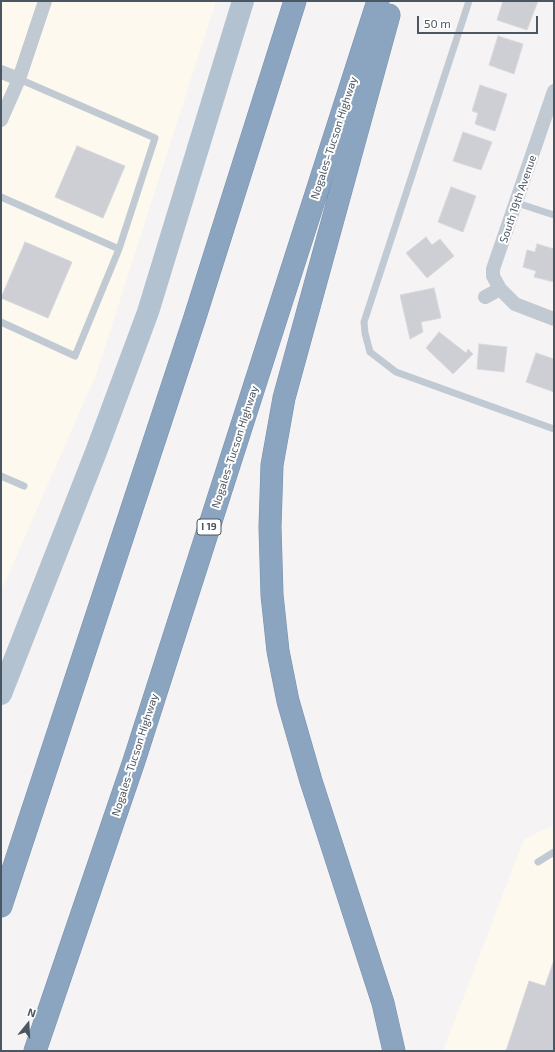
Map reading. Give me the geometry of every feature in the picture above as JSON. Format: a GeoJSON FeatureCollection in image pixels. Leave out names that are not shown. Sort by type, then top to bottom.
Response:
{"type":"FeatureCollection","features":[{"type":"Feature","properties":{"kind":"highway"},"geometry":{"type":"LineString","coordinates":[[1,906],[195,317],[295,1]]}},
{"type":"Feature","properties":{"kind":"highway","name":"Nogales–Tucson Highway"},"geometry":{"type":"LineString","coordinates":[[35,1051],[134,761],[378,1]]}},
{"type":"Feature","properties":{"kind":"highway"},"geometry":{"type":"LineString","coordinates":[[393,1],[284,398],[272,465],[270,527],[274,611],[278,651],[288,701],[311,781],[384,1004],[394,1051]]}},
{"type":"Feature","properties":{"kind":"main road"},"geometry":{"type":"LineString","coordinates":[[1,694],[93,459],[148,312],[243,1]]}},
{"type":"Feature","properties":{"kind":"street"},"geometry":{"type":"LineString","coordinates":[[1,120],[19,80],[45,1]]}},
{"type":"Feature","properties":{"kind":"street"},"geometry":{"type":"LineString","coordinates":[[1,72],[19,80]]}},
{"type":"Feature","properties":{"kind":"street","name":"South 19th Avenue"},"geometry":{"type":"LineString","coordinates":[[500,289],[493,276],[493,269],[551,113],[554,91]]}},
{"type":"Feature","properties":{"kind":"street"},"geometry":{"type":"LineString","coordinates":[[485,296],[500,289],[515,304],[554,318]]}},
{"type":"Feature","properties":{"kind":"lane"},"geometry":{"type":"LineString","coordinates":[[469,1],[364,322],[365,333],[370,352],[396,372],[554,429]]}},
{"type":"Feature","properties":{"kind":"lane"},"geometry":{"type":"LineString","coordinates":[[1,322],[75,356],[119,249],[155,138],[19,80]]}},
{"type":"Feature","properties":{"kind":"lane"},"geometry":{"type":"LineString","coordinates":[[1,197],[119,249]]}},
{"type":"Feature","properties":{"kind":"lane"},"geometry":{"type":"LineString","coordinates":[[517,203],[554,215]]}},
{"type":"Feature","properties":{"kind":"lane"},"geometry":{"type":"LineString","coordinates":[[1,476],[24,486]]}},
{"type":"Feature","properties":{"kind":"lane"},"geometry":{"type":"LineString","coordinates":[[538,862],[554,852]]}},
{"type":"Feature","properties":{"kind":"shaded area"},"geometry":{"type":"Polygon","coordinates":[[[1,1],[216,1],[96,375],[1,591],[1,1]]]}},
{"type":"Feature","properties":{"kind":"shaded area"},"geometry":{"type":"Polygon","coordinates":[[[554,825],[554,1051],[443,1051],[524,839],[554,825]]]}},
{"type":"Feature","properties":{"kind":"building"},"geometry":{"type":"Polygon","coordinates":[[[503,1],[538,1],[527,30],[497,20],[503,1]]]}},
{"type":"Feature","properties":{"kind":"building"},"geometry":{"type":"Polygon","coordinates":[[[498,36],[523,44],[514,74],[489,65],[498,36]]]}},
{"type":"Feature","properties":{"kind":"building"},"geometry":{"type":"Polygon","coordinates":[[[480,85],[507,94],[495,131],[475,124],[478,113],[472,111],[480,85]]]}},
{"type":"Feature","properties":{"kind":"building"},"geometry":{"type":"Polygon","coordinates":[[[463,132],[492,142],[481,170],[453,161],[463,132]]]}},
{"type":"Feature","properties":{"kind":"building"},"geometry":{"type":"Polygon","coordinates":[[[77,146],[125,166],[103,218],[55,197],[77,146]]]}},
{"type":"Feature","properties":{"kind":"building"},"geometry":{"type":"Polygon","coordinates":[[[451,187],[476,196],[463,232],[438,222],[451,187]]]}},
{"type":"Feature","properties":{"kind":"building"},"geometry":{"type":"Polygon","coordinates":[[[426,237],[432,245],[440,239],[454,256],[427,278],[406,253],[426,237]]]}},
{"type":"Feature","properties":{"kind":"building"},"geometry":{"type":"Polygon","coordinates":[[[25,242],[72,262],[48,318],[1,298],[25,242]]]}},
{"type":"Feature","properties":{"kind":"building"},"geometry":{"type":"Polygon","coordinates":[[[537,244],[554,249],[554,282],[534,277],[536,271],[523,267],[527,250],[535,252],[537,244]]]}},
{"type":"Feature","properties":{"kind":"building"},"geometry":{"type":"Polygon","coordinates":[[[434,288],[441,318],[421,322],[423,332],[410,339],[400,295],[434,288]]]}},
{"type":"Feature","properties":{"kind":"building"},"geometry":{"type":"Polygon","coordinates":[[[439,332],[466,353],[468,349],[473,354],[453,374],[426,348],[439,332]]]}},
{"type":"Feature","properties":{"kind":"building"},"geometry":{"type":"Polygon","coordinates":[[[479,344],[507,347],[504,372],[477,369],[479,344]]]}},
{"type":"Feature","properties":{"kind":"building"},"geometry":{"type":"Polygon","coordinates":[[[536,353],[554,359],[554,392],[526,382],[536,353]]]}},
{"type":"Feature","properties":{"kind":"building"},"geometry":{"type":"Polygon","coordinates":[[[554,960],[554,1051],[506,1051],[529,981],[545,986],[554,960]]]}}]}
